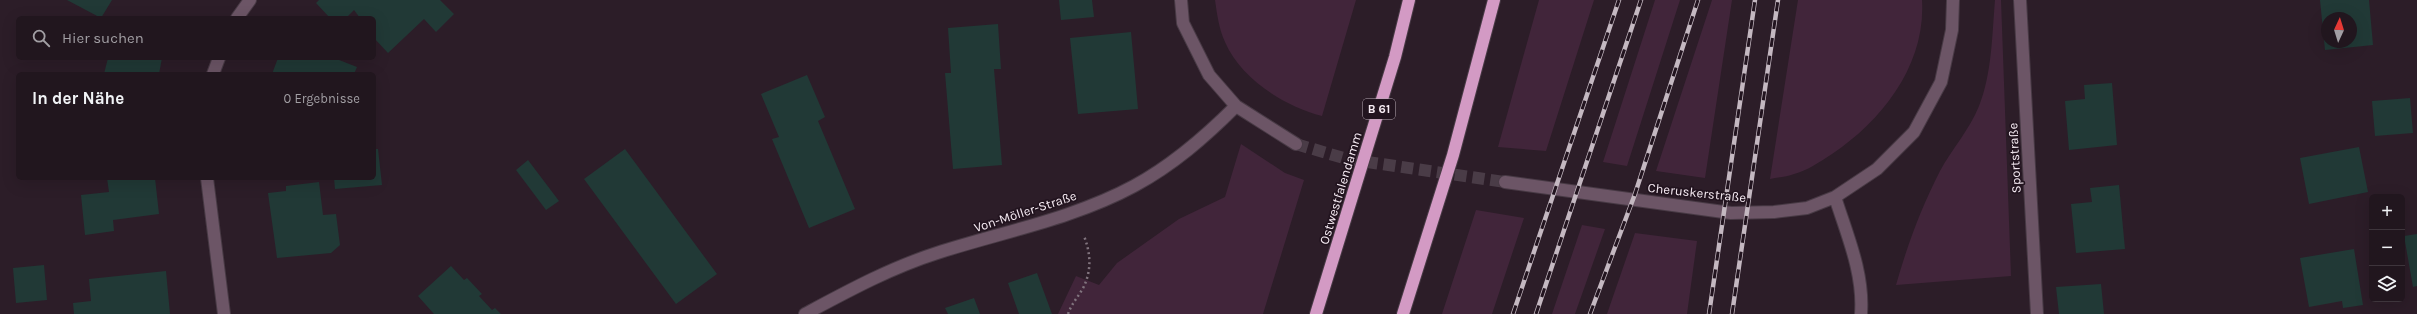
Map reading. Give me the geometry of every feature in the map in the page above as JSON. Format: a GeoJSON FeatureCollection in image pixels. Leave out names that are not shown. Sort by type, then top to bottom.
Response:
{"type":"FeatureCollection","features":[{"type":"Feature","properties":{"kind":"highway","name":"Ostwestfalendamm"},"geometry":{"type":"LineString","coordinates":[[1316,314],[1395,57],[1409,0]]}},
{"type":"Feature","properties":{"kind":"highway"},"geometry":{"type":"LineString","coordinates":[[1403,314],[1453,155],[1494,0]]}},
{"type":"Feature","properties":{"kind":"street"},"geometry":{"type":"LineString","coordinates":[[238,16],[250,0]]}},
{"type":"Feature","properties":{"kind":"street"},"geometry":{"type":"LineString","coordinates":[[1182,0],[1183,23],[1209,75],[1236,106],[1296,144]]}},
{"type":"Feature","properties":{"kind":"street","name":"Cheruskerstraße"},"geometry":{"type":"LineString","coordinates":[[1504,182],[1731,213],[1774,212],[1807,208],[1835,197],[1877,169],[1914,132],[1941,82],[1952,30],[1953,0]]}},
{"type":"Feature","properties":{"kind":"street","name":"Sportstraße"},"geometry":{"type":"LineString","coordinates":[[2020,0],[2037,314]]}},
{"type":"Feature","properties":{"kind":"street"},"geometry":{"type":"LineString","coordinates":[[214,72],[218,60]]}},
{"type":"Feature","properties":{"kind":"street","name":"Von-Möller-Straße"},"geometry":{"type":"LineString","coordinates":[[805,314],[865,281],[935,254],[1074,211],[1134,186],[1185,154],[1236,106]]}},
{"type":"Feature","properties":{"kind":"street"},"geometry":{"type":"LineString","coordinates":[[207,180],[224,314]]}},
{"type":"Feature","properties":{"kind":"street"},"geometry":{"type":"LineString","coordinates":[[1835,197],[1856,259],[1862,300],[1861,314]]}},
{"type":"Feature","properties":{"kind":"path"},"geometry":{"type":"LineString","coordinates":[[1068,314],[1083,288],[1090,269],[1089,248],[1074,211]]}},
{"type":"Feature","properties":{"kind":"shaded area"},"geometry":{"type":"Polygon","coordinates":[[[1215,0],[1356,0],[1322,116],[1279,98],[1265,89],[1242,68],[1232,55],[1223,37],[1218,21],[1215,0]]]}},
{"type":"Feature","properties":{"kind":"shaded area"},"geometry":{"type":"Polygon","coordinates":[[[1539,0],[1594,0],[1546,151],[1498,147],[1539,0]]]}},
{"type":"Feature","properties":{"kind":"shaded area"},"geometry":{"type":"Polygon","coordinates":[[[1655,0],[1680,0],[1627,166],[1603,162],[1655,0]]]}},
{"type":"Feature","properties":{"kind":"shaded area"},"geometry":{"type":"Polygon","coordinates":[[[1712,0],[1732,0],[1705,178],[1656,171],[1712,0]]]}},
{"type":"Feature","properties":{"kind":"shaded area"},"geometry":{"type":"Polygon","coordinates":[[[1798,0],[1922,0],[1921,24],[1917,46],[1909,68],[1898,88],[1868,125],[1851,140],[1814,166],[1791,175],[1770,179],[1798,0]]]}},
{"type":"Feature","properties":{"kind":"shaded area"},"geometry":{"type":"Polygon","coordinates":[[[1995,0],[2001,0],[2011,276],[1896,285],[1915,227],[1933,185],[1940,171],[1971,123],[1979,106],[1987,80],[1989,67],[1995,0]]]}},
{"type":"Feature","properties":{"kind":"shaded area"},"geometry":{"type":"Polygon","coordinates":[[[1241,144],[1285,173],[1304,180],[1263,314],[1058,314],[1076,276],[1099,285],[1117,263],[1179,219],[1225,197],[1241,144]]]}},
{"type":"Feature","properties":{"kind":"shaded area"},"geometry":{"type":"Polygon","coordinates":[[[1476,210],[1524,218],[1492,314],[1442,314],[1476,210]]]}},
{"type":"Feature","properties":{"kind":"shaded area"},"geometry":{"type":"Polygon","coordinates":[[[1582,225],[1605,229],[1575,314],[1552,314],[1582,225]]]}},
{"type":"Feature","properties":{"kind":"shaded area"},"geometry":{"type":"Polygon","coordinates":[[[1635,233],[1697,241],[1687,314],[1607,314],[1635,233]]]}},
{"type":"Feature","properties":{"kind":"building"},"geometry":{"type":"Polygon","coordinates":[[[67,0],[112,0],[102,16],[97,16],[67,0]]]}},
{"type":"Feature","properties":{"kind":"building"},"geometry":{"type":"Polygon","coordinates":[[[319,0],[440,0],[454,14],[436,32],[424,19],[388,53],[376,40],[376,16],[358,16],[354,10],[348,16],[328,16],[316,3],[319,0]]]}},
{"type":"Feature","properties":{"kind":"building"},"geometry":{"type":"Polygon","coordinates":[[[1059,0],[1092,0],[1094,17],[1061,20],[1059,0]]]}},
{"type":"Feature","properties":{"kind":"building"},"geometry":{"type":"Polygon","coordinates":[[[2320,0],[2369,0],[2373,45],[2357,47],[2357,12],[2321,12],[2320,0]]]}},
{"type":"Feature","properties":{"kind":"building"},"geometry":{"type":"Polygon","coordinates":[[[998,24],[1001,69],[994,69],[1002,165],[953,169],[945,73],[951,73],[948,28],[998,24]]]}},
{"type":"Feature","properties":{"kind":"building"},"geometry":{"type":"Polygon","coordinates":[[[1131,32],[1138,109],[1078,114],[1070,38],[1131,32]]]}},
{"type":"Feature","properties":{"kind":"building"},"geometry":{"type":"Polygon","coordinates":[[[2325,48],[2344,48],[2325,50],[2325,48]]]}},
{"type":"Feature","properties":{"kind":"building"},"geometry":{"type":"Polygon","coordinates":[[[108,60],[162,60],[159,72],[104,72],[108,60]]]}},
{"type":"Feature","properties":{"kind":"building"},"geometry":{"type":"Polygon","coordinates":[[[277,60],[339,60],[357,67],[355,72],[273,72],[277,60]]]}},
{"type":"Feature","properties":{"kind":"building"},"geometry":{"type":"Polygon","coordinates":[[[807,75],[825,117],[818,121],[855,209],[809,228],[772,139],[779,137],[761,94],[807,75]]]}},
{"type":"Feature","properties":{"kind":"building"},"geometry":{"type":"Polygon","coordinates":[[[2112,83],[2117,145],[2069,150],[2065,101],[2085,99],[2084,85],[2112,83]]]}},
{"type":"Feature","properties":{"kind":"building"},"geometry":{"type":"Polygon","coordinates":[[[2410,98],[2413,133],[2375,136],[2372,101],[2410,98]]]}},
{"type":"Feature","properties":{"kind":"building"},"geometry":{"type":"Polygon","coordinates":[[[2359,147],[2368,192],[2309,204],[2300,158],[2359,147]]]}},
{"type":"Feature","properties":{"kind":"building"},"geometry":{"type":"Polygon","coordinates":[[[376,149],[378,149],[382,185],[335,189],[334,180],[376,180],[376,149]]]}},
{"type":"Feature","properties":{"kind":"building"},"geometry":{"type":"Polygon","coordinates":[[[625,149],[717,274],[676,304],[584,179],[625,149]]]}},
{"type":"Feature","properties":{"kind":"building"},"geometry":{"type":"Polygon","coordinates":[[[528,160],[559,201],[546,210],[516,170],[528,160]]]}},
{"type":"Feature","properties":{"kind":"building"},"geometry":{"type":"Polygon","coordinates":[[[107,180],[155,180],[159,214],[113,220],[114,231],[85,235],[81,195],[109,192],[107,180]]]}},
{"type":"Feature","properties":{"kind":"building"},"geometry":{"type":"Polygon","coordinates":[[[319,182],[323,215],[336,214],[340,245],[331,253],[277,258],[268,193],[286,191],[286,186],[319,182]]]}},
{"type":"Feature","properties":{"kind":"building"},"geometry":{"type":"Polygon","coordinates":[[[2119,185],[2125,249],[2076,253],[2071,204],[2092,202],[2090,188],[2119,185]]]}},
{"type":"Feature","properties":{"kind":"building"},"geometry":{"type":"Polygon","coordinates":[[[2417,234],[2417,286],[2413,287],[2405,242],[2405,236],[2417,234]]]}},
{"type":"Feature","properties":{"kind":"building"},"geometry":{"type":"Polygon","coordinates":[[[2354,249],[2363,305],[2343,308],[2342,301],[2309,307],[2300,258],[2354,249]]]}},
{"type":"Feature","properties":{"kind":"building"},"geometry":{"type":"Polygon","coordinates":[[[44,265],[47,300],[16,303],[13,268],[44,265]]]}},
{"type":"Feature","properties":{"kind":"building"},"geometry":{"type":"Polygon","coordinates":[[[451,266],[464,280],[467,278],[482,294],[479,296],[492,310],[495,308],[501,314],[434,314],[418,296],[451,266]]]}},
{"type":"Feature","properties":{"kind":"building"},"geometry":{"type":"Polygon","coordinates":[[[166,271],[170,314],[74,314],[73,303],[91,301],[89,279],[166,271]]]}},
{"type":"Feature","properties":{"kind":"building"},"geometry":{"type":"Polygon","coordinates":[[[1037,273],[1052,314],[1019,314],[1008,283],[1037,273]]]}},
{"type":"Feature","properties":{"kind":"building"},"geometry":{"type":"Polygon","coordinates":[[[2101,284],[2104,314],[2059,314],[2056,287],[2101,284]]]}},
{"type":"Feature","properties":{"kind":"building"},"geometry":{"type":"Polygon","coordinates":[[[974,298],[980,314],[948,314],[945,308],[974,298]]]}},
{"type":"Feature","properties":{"kind":"tunnel"},"geometry":{"type":"LineString","coordinates":[[1296,144],[1347,159],[1505,182]]}},
{"type":"Feature","properties":{"kind":"railway"},"geometry":{"type":"LineString","coordinates":[[1513,314],[1619,0]]}},
{"type":"Feature","properties":{"kind":"railway"},"geometry":{"type":"LineString","coordinates":[[1536,314],[1641,0]]}},
{"type":"Feature","properties":{"kind":"railway"},"geometry":{"type":"LineString","coordinates":[[1590,314],[1635,194],[1698,0]]}},
{"type":"Feature","properties":{"kind":"railway"},"geometry":{"type":"LineString","coordinates":[[1709,314],[1755,0]]}},
{"type":"Feature","properties":{"kind":"railway"},"geometry":{"type":"LineString","coordinates":[[1732,314],[1778,0]]}}]}
